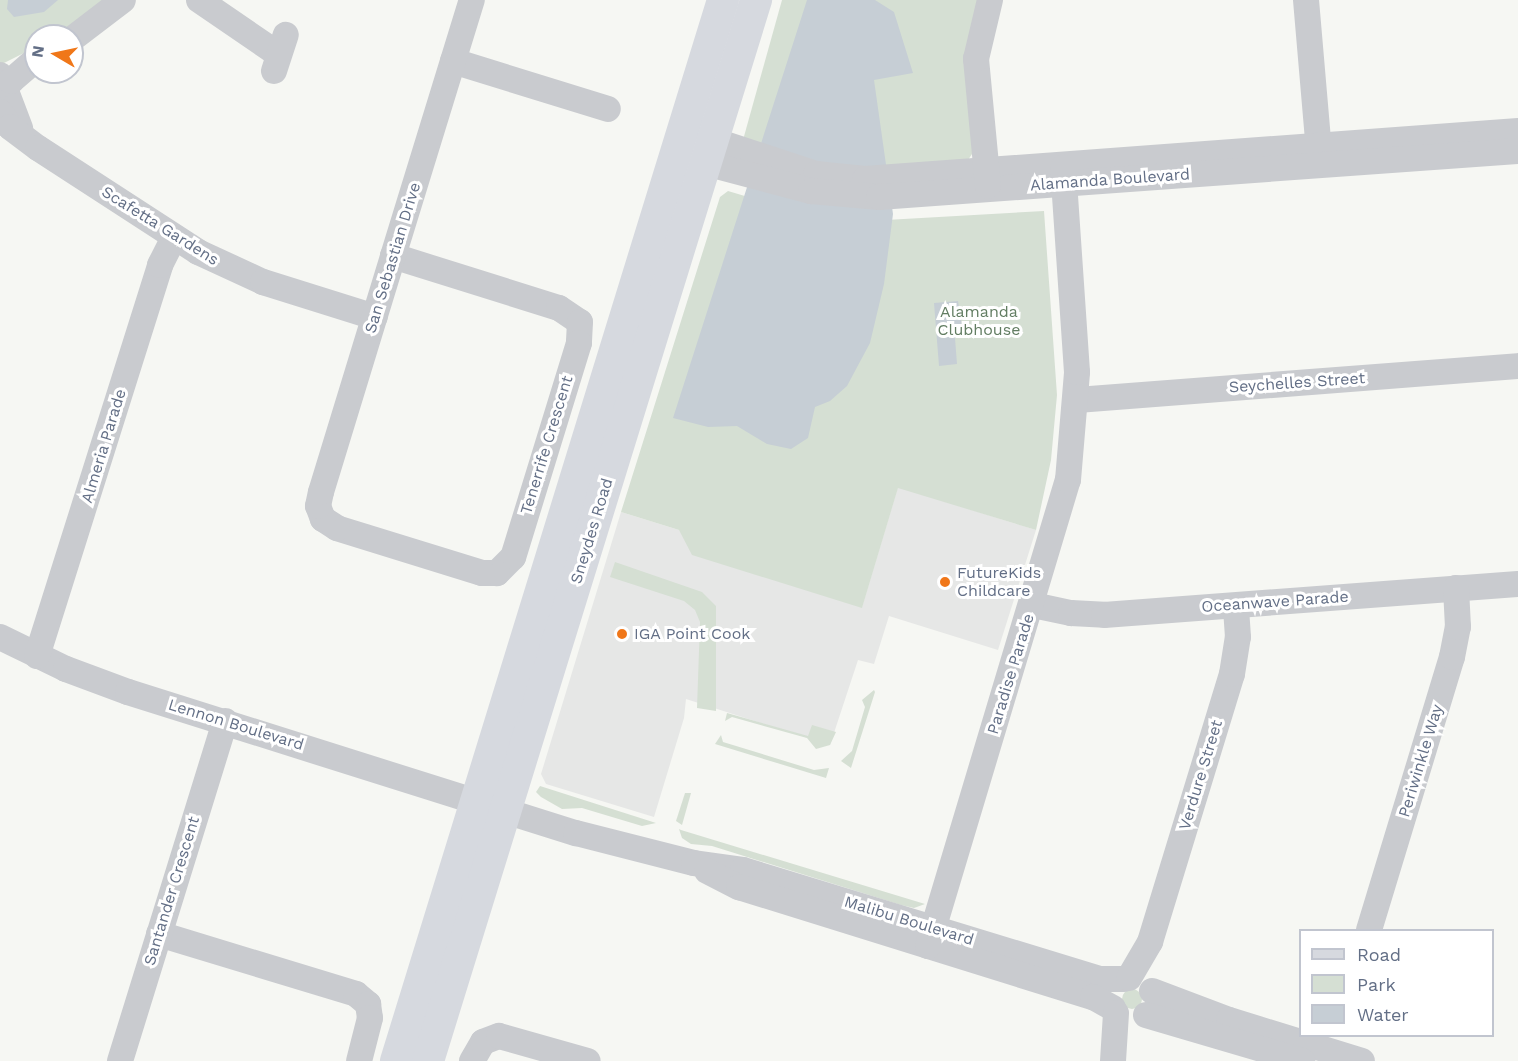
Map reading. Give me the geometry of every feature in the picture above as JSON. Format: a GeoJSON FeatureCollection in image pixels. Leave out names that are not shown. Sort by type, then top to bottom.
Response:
{"type":"FeatureCollection","features":[{"type":"Feature","properties":{"kind":"main road","name":"Sneydes Road"},"geometry":{"type":"LineString","coordinates":[[428,1061],[491,806],[679,142],[723,0]]}},
{"type":"Feature","properties":{"kind":"main road","name":"Sneydes Road"},"geometry":{"type":"LineString","coordinates":[[396,1061],[491,806],[709,152],[756,0]]}},
{"type":"Feature","properties":{"kind":"main road"},"geometry":{"type":"LineString","coordinates":[[679,142],[709,152]]}},
{"type":"Feature","properties":{"kind":"street"},"geometry":{"type":"LineString","coordinates":[[84,30],[123,0]]}},
{"type":"Feature","properties":{"kind":"street"},"geometry":{"type":"LineString","coordinates":[[200,0],[280,53]]}},
{"type":"Feature","properties":{"kind":"street","name":"San Sebastian Drive"},"geometry":{"type":"LineString","coordinates":[[321,515],[319,500],[472,0]]}},
{"type":"Feature","properties":{"kind":"street"},"geometry":{"type":"LineString","coordinates":[[987,180],[976,60],[990,0]]}},
{"type":"Feature","properties":{"kind":"street"},"geometry":{"type":"LineString","coordinates":[[1306,0],[1320,155]]}},
{"type":"Feature","properties":{"kind":"street"},"geometry":{"type":"LineString","coordinates":[[1,78],[24,61]]}},
{"type":"Feature","properties":{"kind":"street"},"geometry":{"type":"LineString","coordinates":[[453,61],[611,111]]}},
{"type":"Feature","properties":{"kind":"street"},"geometry":{"type":"LineString","coordinates":[[1,78],[24,66]]}},
{"type":"Feature","properties":{"kind":"street"},"geometry":{"type":"LineString","coordinates":[[1,78],[23,136]]}},
{"type":"Feature","properties":{"kind":"street","name":"Scafetta Gardens"},"geometry":{"type":"LineString","coordinates":[[0,112],[23,136],[174,238],[263,282],[375,317]]}},
{"type":"Feature","properties":{"kind":"street","name":"Alamanda Boulevard"},"geometry":{"type":"LineString","coordinates":[[1320,155],[1518,131]]}},
{"type":"Feature","properties":{"kind":"street","name":"Alamanda Boulevard"},"geometry":{"type":"LineString","coordinates":[[709,152],[830,194],[1063,173],[1320,155],[1518,150]]}},
{"type":"Feature","properties":{"kind":"street","name":"Paradise Parade"},"geometry":{"type":"LineString","coordinates":[[931,937],[1066,491],[1077,400],[1063,173]]}},
{"type":"Feature","properties":{"kind":"street","name":"Almeria Parade"},"geometry":{"type":"LineString","coordinates":[[37,656],[160,265],[174,238]]}},
{"type":"Feature","properties":{"kind":"street","name":"Tenerrife Crescent"},"geometry":{"type":"LineString","coordinates":[[321,515],[337,528],[482,573],[504,569],[513,556],[579,343],[580,322],[567,310],[393,256]]}},
{"type":"Feature","properties":{"kind":"street","name":"Seychelles Street"},"geometry":{"type":"LineString","coordinates":[[1077,400],[1518,366]]}},
{"type":"Feature","properties":{"kind":"street","name":"Oceanwave Parade"},"geometry":{"type":"LineString","coordinates":[[1033,605],[1085,615],[1236,606],[1518,584]]}},
{"type":"Feature","properties":{"kind":"street","name":"Periwinkle Way"},"geometry":{"type":"LineString","coordinates":[[1369,929],[1452,657],[1458,627],[1456,588]]}},
{"type":"Feature","properties":{"kind":"street","name":"Verdure Street"},"geometry":{"type":"LineString","coordinates":[[1114,1058],[1232,674],[1239,637],[1236,606]]}},
{"type":"Feature","properties":{"kind":"street","name":"Lennon Boulevard"},"geometry":{"type":"LineString","coordinates":[[0,637],[37,656],[97,681],[491,806]]}},
{"type":"Feature","properties":{"kind":"street","name":"Santander Crescent"},"geometry":{"type":"LineString","coordinates":[[120,1061],[225,721]]}},
{"type":"Feature","properties":{"kind":"street","name":"Malibu Boulevard"},"geometry":{"type":"LineString","coordinates":[[491,806],[576,833],[694,863],[743,870],[931,937],[1099,979],[1133,999],[1302,1061]]}},
{"type":"Feature","properties":{"kind":"street"},"geometry":{"type":"LineString","coordinates":[[159,934],[356,994],[368,1004],[370,1018],[359,1061]]}},
{"type":"Feature","properties":{"kind":"street","name":"Malibu Boulevard"},"geometry":{"type":"LineString","coordinates":[[1133,999],[1332,1049],[1362,1061]]}},
{"type":"Feature","properties":{"kind":"street"},"geometry":{"type":"LineString","coordinates":[[472,1061],[479,1045],[494,1036],[509,1037],[588,1061]]}},
{"type":"Feature","properties":{"kind":"shaded area"},"geometry":{"type":"Polygon","coordinates":[[[898,487],[1036,530],[998,650],[889,616],[874,664],[858,660],[830,745],[686,699],[684,718],[654,817],[546,784],[541,774],[621,512],[679,530],[862,607],[898,487]]]}},
{"type":"Feature","properties":{"kind":"green space"},"geometry":{"type":"Polygon","coordinates":[[[0,0],[114,0],[81,24],[24,24],[24,53],[0,65],[0,0]]]}},
{"type":"Feature","properties":{"kind":"green space"},"geometry":{"type":"Polygon","coordinates":[[[782,0],[985,0],[972,154],[968,160],[895,170],[743,140],[782,0]]]}},
{"type":"Feature","properties":{"kind":"green space","name":"Alamanda Clubhouse"},"geometry":{"type":"Polygon","coordinates":[[[728,191],[785,208],[886,220],[1044,211],[1057,395],[1051,460],[1036,530],[898,488],[862,608],[692,555],[679,530],[621,512],[720,197],[728,191]]]}},
{"type":"Feature","properties":{"kind":"green space"},"geometry":{"type":"Polygon","coordinates":[[[615,562],[702,592],[716,606],[716,711],[697,708],[700,622],[695,610],[684,601],[610,577],[615,562]]]}},
{"type":"Feature","properties":{"kind":"green space"},"geometry":{"type":"Polygon","coordinates":[[[874,690],[851,768],[841,761],[852,751],[865,707],[862,700],[874,690]]]}},
{"type":"Feature","properties":{"kind":"green space"},"geometry":{"type":"Polygon","coordinates":[[[727,713],[808,736],[812,725],[836,732],[830,745],[816,749],[807,738],[732,717],[725,721],[727,713]]]}},
{"type":"Feature","properties":{"kind":"green space"},"geometry":{"type":"Polygon","coordinates":[[[721,735],[723,742],[814,770],[829,768],[826,778],[715,744],[721,735]]]}},
{"type":"Feature","properties":{"kind":"green space"},"geometry":{"type":"Polygon","coordinates":[[[540,786],[656,823],[642,826],[582,808],[562,809],[536,792],[540,786]]]}},
{"type":"Feature","properties":{"kind":"green space"},"geometry":{"type":"Polygon","coordinates":[[[685,793],[691,793],[682,825],[676,821],[685,793]]]}},
{"type":"Feature","properties":{"kind":"green space"},"geometry":{"type":"Polygon","coordinates":[[[679,829],[925,904],[914,908],[901,905],[712,846],[691,844],[682,838],[679,829]]]}},
{"type":"Feature","properties":{"kind":"green space"},"geometry":{"type":"Polygon","coordinates":[[[1132,989],[1139,992],[1142,999],[1139,1006],[1132,1009],[1125,1006],[1122,999],[1125,992],[1132,989]]]}},
{"type":"Feature","properties":{"kind":"water"},"geometry":{"type":"Polygon","coordinates":[[[8,0],[58,0],[44,12],[14,17],[7,9],[8,0]]]}},
{"type":"Feature","properties":{"kind":"water"},"geometry":{"type":"Polygon","coordinates":[[[807,0],[875,0],[894,12],[913,73],[874,80],[893,214],[884,284],[870,343],[847,386],[830,401],[815,407],[808,438],[791,449],[767,444],[737,426],[708,427],[673,418],[807,0]]]}},
{"type":"Feature","properties":{"kind":"water"},"geometry":{"type":"Polygon","coordinates":[[[958,301],[963,331],[961,338],[955,338],[957,364],[939,366],[934,303],[958,301]]]}},
{"type":"Feature","properties":{"kind":"place","name":"FutureKids Childcare"},"geometry":{"type":"Point","coordinates":[945,582]}},
{"type":"Feature","properties":{"kind":"place","name":"IGA Point Cook"},"geometry":{"type":"Point","coordinates":[622,634]}}]}
